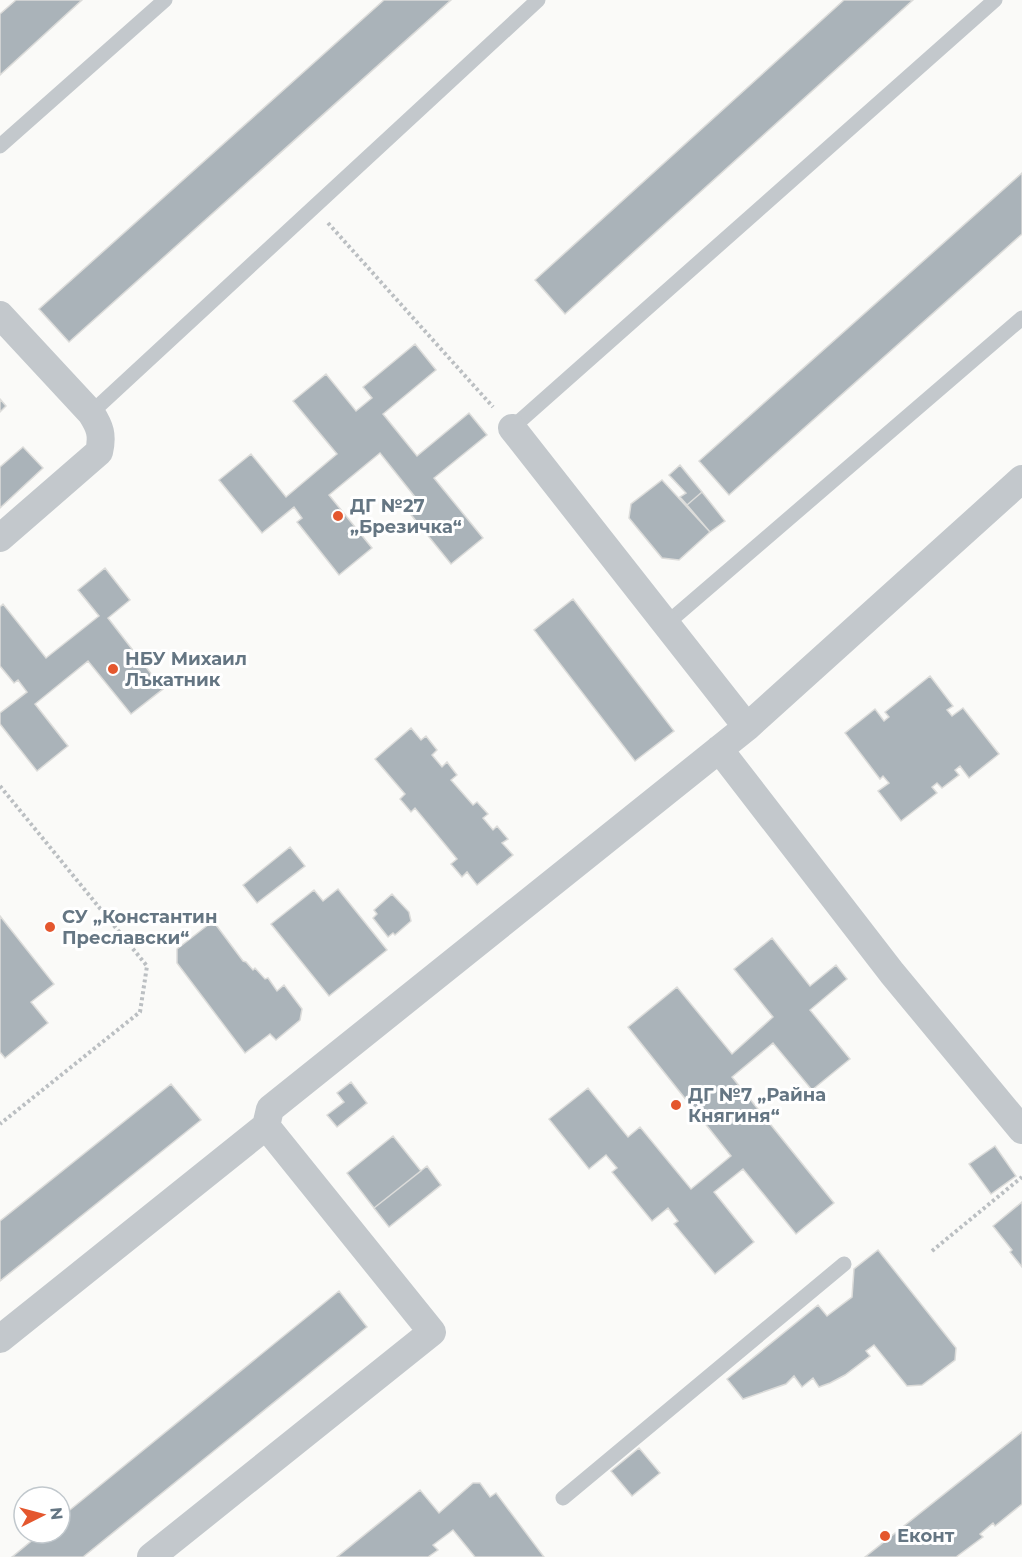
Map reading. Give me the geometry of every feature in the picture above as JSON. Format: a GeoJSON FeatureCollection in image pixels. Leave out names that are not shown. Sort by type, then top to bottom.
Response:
{"type":"FeatureCollection","features":[{"type":"Feature","properties":{"kind":"street"},"geometry":{"type":"LineString","coordinates":[[0,315],[91,413],[101,429],[99,452],[0,538]]}},
{"type":"Feature","properties":{"kind":"street"},"geometry":{"type":"LineString","coordinates":[[512,428],[747,727]]}},
{"type":"Feature","properties":{"kind":"street"},"geometry":{"type":"LineString","coordinates":[[0,1339],[266,1126],[270,1109],[747,727],[1022,479]]}},
{"type":"Feature","properties":{"kind":"street"},"geometry":{"type":"LineString","coordinates":[[718,749],[892,973],[1022,1130]]}},
{"type":"Feature","properties":{"kind":"street"},"geometry":{"type":"LineString","coordinates":[[151,1557],[432,1332],[266,1126]]}},
{"type":"Feature","properties":{"kind":"lane"},"geometry":{"type":"LineString","coordinates":[[0,146],[165,0]]}},
{"type":"Feature","properties":{"kind":"lane"},"geometry":{"type":"LineString","coordinates":[[91,413],[538,0]]}},
{"type":"Feature","properties":{"kind":"lane"},"geometry":{"type":"LineString","coordinates":[[512,428],[995,0]]}},
{"type":"Feature","properties":{"kind":"lane"},"geometry":{"type":"LineString","coordinates":[[665,625],[1022,318]]}},
{"type":"Feature","properties":{"kind":"lane"},"geometry":{"type":"LineString","coordinates":[[563,1498],[844,1264]]}},
{"type":"Feature","properties":{"kind":"path"},"geometry":{"type":"LineString","coordinates":[[314,208],[512,428]]}},
{"type":"Feature","properties":{"kind":"path"},"geometry":{"type":"LineString","coordinates":[[0,786],[147,966],[140,1012],[0,1124]]}},
{"type":"Feature","properties":{"kind":"path"},"geometry":{"type":"LineString","coordinates":[[932,1251],[1022,1177]]}},
{"type":"Feature","properties":{"kind":"building"},"geometry":{"type":"Polygon","coordinates":[[[16,0],[82,0],[0,75],[0,14],[16,0]]]}},
{"type":"Feature","properties":{"kind":"building"},"geometry":{"type":"Polygon","coordinates":[[[384,0],[451,0],[69,342],[39,309],[384,0]]]}},
{"type":"Feature","properties":{"kind":"building"},"geometry":{"type":"Polygon","coordinates":[[[844,0],[913,0],[565,314],[535,280],[844,0]]]}},
{"type":"Feature","properties":{"kind":"building"},"geometry":{"type":"Polygon","coordinates":[[[1022,173],[1022,234],[729,495],[699,461],[1022,173]]]}},
{"type":"Feature","properties":{"kind":"building"},"geometry":{"type":"Polygon","coordinates":[[[415,344],[436,370],[383,414],[417,456],[469,413],[487,435],[434,478],[483,538],[451,564],[408,511],[419,502],[380,453],[329,495],[372,548],[339,575],[297,522],[302,518],[294,507],[262,533],[219,480],[251,454],[286,497],[337,454],[293,401],[326,374],[356,411],[372,398],[363,387],[415,344]]]}},
{"type":"Feature","properties":{"kind":"building"},"geometry":{"type":"Polygon","coordinates":[[[0,399],[6,406],[0,412],[0,399]]]}},
{"type":"Feature","properties":{"kind":"building"},"geometry":{"type":"Polygon","coordinates":[[[23,447],[43,468],[0,508],[0,467],[23,447]]]}},
{"type":"Feature","properties":{"kind":"building"},"geometry":{"type":"Polygon","coordinates":[[[680,465],[702,492],[687,505],[680,497],[686,493],[669,475],[680,465]]]}},
{"type":"Feature","properties":{"kind":"building"},"geometry":{"type":"Polygon","coordinates":[[[662,480],[710,532],[679,560],[662,558],[629,518],[631,504],[662,480]]]}},
{"type":"Feature","properties":{"kind":"building"},"geometry":{"type":"Polygon","coordinates":[[[702,492],[725,521],[710,532],[687,505],[702,492]]]}},
{"type":"Feature","properties":{"kind":"building"},"geometry":{"type":"Polygon","coordinates":[[[105,568],[130,600],[108,618],[163,689],[131,714],[88,661],[35,704],[68,746],[37,771],[0,724],[0,713],[27,692],[18,680],[14,683],[0,666],[0,607],[3,604],[46,658],[99,616],[78,590],[105,568]]]}},
{"type":"Feature","properties":{"kind":"building"},"geometry":{"type":"Polygon","coordinates":[[[573,599],[674,731],[635,761],[534,630],[573,599]]]}},
{"type":"Feature","properties":{"kind":"building"},"geometry":{"type":"Polygon","coordinates":[[[930,676],[953,706],[947,710],[952,716],[963,708],[999,754],[969,778],[960,766],[955,770],[959,775],[942,788],[937,783],[932,787],[937,793],[901,821],[878,791],[889,783],[883,776],[880,779],[845,733],[875,709],[884,721],[889,717],[885,712],[930,676]]]}},
{"type":"Feature","properties":{"kind":"building"},"geometry":{"type":"Polygon","coordinates":[[[411,728],[421,740],[426,736],[437,750],[432,755],[442,767],[447,762],[457,775],[451,780],[473,805],[477,802],[488,814],[483,818],[493,830],[497,826],[508,839],[502,843],[513,855],[477,885],[467,872],[462,877],[451,864],[457,859],[415,808],[411,812],[400,799],[405,794],[375,759],[411,728]]]}},
{"type":"Feature","properties":{"kind":"building"},"geometry":{"type":"Polygon","coordinates":[[[290,847],[305,866],[257,903],[243,885],[290,847]]]}},
{"type":"Feature","properties":{"kind":"building"},"geometry":{"type":"Polygon","coordinates":[[[338,889],[387,950],[329,996],[271,924],[314,890],[323,901],[338,889]]]}},
{"type":"Feature","properties":{"kind":"building"},"geometry":{"type":"Polygon","coordinates":[[[392,894],[409,912],[411,921],[395,935],[393,933],[388,937],[373,918],[377,914],[374,910],[392,894]]]}},
{"type":"Feature","properties":{"kind":"building"},"geometry":{"type":"Polygon","coordinates":[[[0,916],[54,984],[31,1002],[48,1023],[5,1058],[0,1052],[0,916]]]}},
{"type":"Feature","properties":{"kind":"building"},"geometry":{"type":"Polygon","coordinates":[[[213,921],[243,961],[253,970],[255,968],[265,979],[268,978],[277,991],[284,985],[302,1009],[300,1020],[276,1040],[270,1034],[245,1053],[177,963],[177,949],[213,921]]]}},
{"type":"Feature","properties":{"kind":"building"},"geometry":{"type":"Polygon","coordinates":[[[772,938],[810,986],[836,965],[847,979],[810,1010],[850,1059],[812,1090],[773,1043],[732,1077],[834,1203],[796,1234],[743,1169],[714,1192],[754,1242],[715,1274],[674,1224],[678,1221],[668,1208],[652,1221],[612,1172],[617,1168],[606,1155],[589,1169],[549,1119],[588,1088],[628,1137],[640,1127],[691,1189],[731,1156],[628,1027],[677,987],[732,1054],[773,1017],[734,969],[772,938]]]}},
{"type":"Feature","properties":{"kind":"building"},"geometry":{"type":"Polygon","coordinates":[[[351,1082],[367,1103],[337,1127],[327,1115],[344,1102],[337,1093],[351,1082]]]}},
{"type":"Feature","properties":{"kind":"building"},"geometry":{"type":"Polygon","coordinates":[[[171,1084],[201,1120],[0,1281],[0,1221],[171,1084]]]}},
{"type":"Feature","properties":{"kind":"building"},"geometry":{"type":"Polygon","coordinates":[[[393,1136],[421,1171],[374,1208],[347,1173],[393,1136]]]}},
{"type":"Feature","properties":{"kind":"building"},"geometry":{"type":"Polygon","coordinates":[[[995,1146],[1016,1176],[991,1194],[969,1164],[995,1146]]]}},
{"type":"Feature","properties":{"kind":"building"},"geometry":{"type":"Polygon","coordinates":[[[427,1166],[441,1185],[389,1227],[374,1208],[427,1166]]]}},
{"type":"Feature","properties":{"kind":"building"},"geometry":{"type":"Polygon","coordinates":[[[1022,1202],[1022,1267],[993,1226],[1022,1202]]]}},
{"type":"Feature","properties":{"kind":"building"},"geometry":{"type":"Polygon","coordinates":[[[878,1250],[956,1348],[955,1360],[922,1385],[907,1386],[874,1345],[866,1351],[870,1356],[830,1383],[819,1387],[813,1378],[802,1387],[794,1376],[786,1384],[743,1399],[727,1379],[818,1305],[827,1316],[852,1297],[854,1269],[878,1250]]]}},
{"type":"Feature","properties":{"kind":"building"},"geometry":{"type":"Polygon","coordinates":[[[339,1291],[367,1327],[83,1557],[12,1557],[26,1545],[72,1545],[72,1508],[339,1291]]]}},
{"type":"Feature","properties":{"kind":"building"},"geometry":{"type":"Polygon","coordinates":[[[1022,1432],[1022,1504],[995,1526],[993,1523],[980,1534],[983,1537],[956,1557],[865,1557],[1022,1432]]]}},
{"type":"Feature","properties":{"kind":"building"},"geometry":{"type":"Polygon","coordinates":[[[639,1448],[660,1473],[632,1496],[611,1471],[639,1448]]]}},
{"type":"Feature","properties":{"kind":"building"},"geometry":{"type":"Polygon","coordinates":[[[473,1483],[480,1483],[490,1497],[496,1493],[544,1557],[475,1557],[453,1530],[433,1545],[438,1550],[428,1557],[337,1557],[420,1490],[439,1513],[473,1483]]]}},
{"type":"Feature","properties":{"kind":"place","name":"ДГ №27 „Брезичка“"},"geometry":{"type":"Point","coordinates":[338,516]}},
{"type":"Feature","properties":{"kind":"place","name":"НБУ Михаил Лъкатник"},"geometry":{"type":"Point","coordinates":[113,669]}},
{"type":"Feature","properties":{"kind":"place","name":"СУ „Константин Преславски“"},"geometry":{"type":"Point","coordinates":[50,927]}},
{"type":"Feature","properties":{"kind":"place","name":"ДГ №7 „Райна Княгиня“"},"geometry":{"type":"Point","coordinates":[676,1105]}},
{"type":"Feature","properties":{"kind":"place","name":"Еконт"},"geometry":{"type":"Point","coordinates":[885,1536]}}]}
